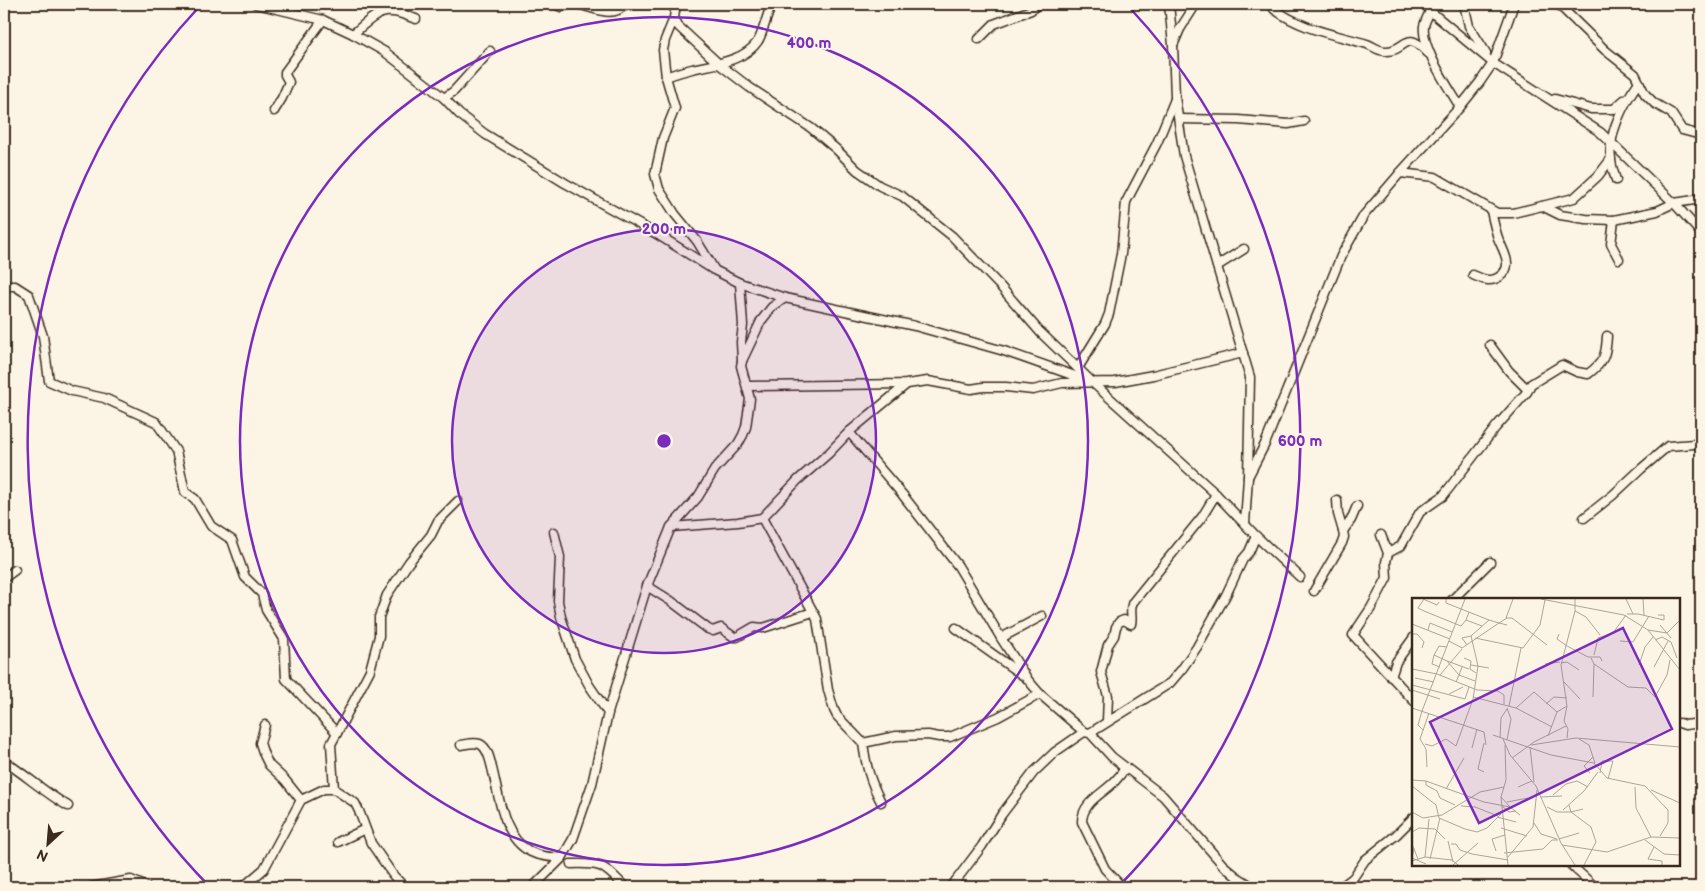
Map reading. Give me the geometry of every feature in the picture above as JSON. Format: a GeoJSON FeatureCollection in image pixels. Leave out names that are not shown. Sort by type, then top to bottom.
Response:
{"type":"FeatureCollection","features":[{"type":"Feature","properties":{"kind":"street"},"geometry":{"type":"LineString","coordinates":[[256,4],[323,20],[385,52],[444,98],[459,114],[485,134],[565,183],[660,236],[714,270],[740,283],[785,298],[915,326],[1004,351],[1092,382]]}},
{"type":"Feature","properties":{"kind":"street"},"geometry":{"type":"LineString","coordinates":[[554,4],[561,7],[570,4]]}},
{"type":"Feature","properties":{"kind":"street"},"geometry":{"type":"LineString","coordinates":[[576,4],[608,13],[620,10],[626,4]]}},
{"type":"Feature","properties":{"kind":"street"},"geometry":{"type":"LineString","coordinates":[[676,4],[674,18],[663,50],[666,77],[675,108],[663,138],[655,174],[659,189],[675,214],[697,241],[714,270]]}},
{"type":"Feature","properties":{"kind":"street"},"geometry":{"type":"LineString","coordinates":[[666,77],[692,69],[719,64],[743,55],[752,49],[759,39],[770,4]]}},
{"type":"Feature","properties":{"kind":"street"},"geometry":{"type":"LineString","coordinates":[[979,39],[994,24],[1031,10],[1038,4]]}},
{"type":"Feature","properties":{"kind":"street"},"geometry":{"type":"LineString","coordinates":[[1169,4],[1175,97],[1184,156],[1250,377],[1245,524]]}},
{"type":"Feature","properties":{"kind":"street"},"geometry":{"type":"LineString","coordinates":[[1173,45],[1180,29],[1196,4]]}},
{"type":"Feature","properties":{"kind":"street"},"geometry":{"type":"LineString","coordinates":[[1426,4],[1430,11],[1493,63],[1600,132],[1674,203],[1701,233]]}},
{"type":"Feature","properties":{"kind":"street"},"geometry":{"type":"LineString","coordinates":[[1464,4],[1469,26],[1493,63]]}},
{"type":"Feature","properties":{"kind":"street"},"geometry":{"type":"LineString","coordinates":[[1248,477],[1265,444],[1341,256],[1364,215],[1480,82],[1493,63],[1514,4]]}},
{"type":"Feature","properties":{"kind":"street"},"geometry":{"type":"LineString","coordinates":[[1558,4],[1605,50],[1634,74],[1645,94],[1654,103],[1671,113],[1682,130],[1701,136]]}},
{"type":"Feature","properties":{"kind":"street"},"geometry":{"type":"LineString","coordinates":[[1274,9],[1305,26],[1384,51],[1391,50],[1411,40],[1416,42],[1432,58]]}},
{"type":"Feature","properties":{"kind":"street"},"geometry":{"type":"LineString","coordinates":[[1430,11],[1424,27],[1428,48],[1460,107]]}},
{"type":"Feature","properties":{"kind":"street"},"geometry":{"type":"LineString","coordinates":[[353,34],[376,16],[385,12],[393,12],[416,19]]}},
{"type":"Feature","properties":{"kind":"street"},"geometry":{"type":"LineString","coordinates":[[674,18],[679,26],[719,64],[749,87],[811,128],[857,170],[880,186],[902,196],[952,236],[1000,286],[1040,332],[1092,382],[1216,494],[1256,536],[1300,577]]}},
{"type":"Feature","properties":{"kind":"street"},"geometry":{"type":"LineString","coordinates":[[274,111],[289,82],[285,72],[323,20]]}},
{"type":"Feature","properties":{"kind":"street"},"geometry":{"type":"LineString","coordinates":[[444,98],[454,91],[490,50]]}},
{"type":"Feature","properties":{"kind":"street"},"geometry":{"type":"LineString","coordinates":[[1616,180],[1611,160],[1612,143],[1618,118],[1627,98],[1638,82]]}},
{"type":"Feature","properties":{"kind":"street"},"geometry":{"type":"LineString","coordinates":[[1543,95],[1591,109],[1614,109],[1627,98]]}},
{"type":"Feature","properties":{"kind":"street"},"geometry":{"type":"LineString","coordinates":[[1078,368],[1105,324],[1109,314],[1121,254],[1126,202],[1157,143],[1175,97]]}},
{"type":"Feature","properties":{"kind":"street"},"geometry":{"type":"LineString","coordinates":[[1179,119],[1238,120],[1288,124],[1304,120]]}},
{"type":"Feature","properties":{"kind":"street"},"geometry":{"type":"LineString","coordinates":[[1400,173],[1435,177],[1492,211],[1497,213],[1513,213],[1574,198],[1598,176],[1611,160]]}},
{"type":"Feature","properties":{"kind":"street"},"geometry":{"type":"LineString","coordinates":[[1542,206],[1560,215],[1586,219],[1614,220],[1657,211],[1674,203],[1701,198]]}},
{"type":"Feature","properties":{"kind":"street"},"geometry":{"type":"LineString","coordinates":[[1473,275],[1488,281],[1494,280],[1504,273],[1508,267],[1505,253],[1498,238],[1492,211]]}},
{"type":"Feature","properties":{"kind":"street"},"geometry":{"type":"LineString","coordinates":[[1614,220],[1611,244],[1619,259]]}},
{"type":"Feature","properties":{"kind":"street"},"geometry":{"type":"LineString","coordinates":[[1217,266],[1244,249]]}},
{"type":"Feature","properties":{"kind":"street"},"geometry":{"type":"LineString","coordinates":[[533,887],[562,858],[573,839],[592,784],[608,713],[647,586],[671,527],[698,497],[715,469],[743,435],[746,427],[750,398],[741,366],[743,325],[740,283]]}},
{"type":"Feature","properties":{"kind":"street"},"geometry":{"type":"LineString","coordinates":[[4,286],[15,286],[29,295],[44,336],[49,381],[72,390],[104,398],[156,422],[176,451],[185,492],[194,499],[212,526],[232,540],[245,577],[262,594],[266,610],[284,639],[286,679],[337,733]]}},
{"type":"Feature","properties":{"kind":"street"},"geometry":{"type":"LineString","coordinates":[[742,361],[761,321],[772,307],[785,298]]}},
{"type":"Feature","properties":{"kind":"street"},"geometry":{"type":"LineString","coordinates":[[1388,554],[1401,546],[1420,512],[1443,496],[1496,427],[1527,392],[1531,384],[1562,366],[1588,374],[1601,364],[1606,353],[1607,336]]}},
{"type":"Feature","properties":{"kind":"street"},"geometry":{"type":"LineString","coordinates":[[1490,345],[1510,372],[1528,390]]}},
{"type":"Feature","properties":{"kind":"street"},"geometry":{"type":"LineString","coordinates":[[748,386],[907,384],[928,381],[971,389],[1006,387],[1033,390],[1062,384],[1115,382],[1153,375],[1243,353]]}},
{"type":"Feature","properties":{"kind":"street"},"geometry":{"type":"LineString","coordinates":[[671,527],[738,522],[762,518],[798,480],[829,453],[849,432],[907,384]]}},
{"type":"Feature","properties":{"kind":"street"},"geometry":{"type":"LineString","coordinates":[[849,432],[902,494],[958,566],[1028,680],[1040,694],[1087,732],[1125,768],[1115,781],[1091,801],[1083,814],[1082,822],[1105,869],[1122,887]]}},
{"type":"Feature","properties":{"kind":"street"},"geometry":{"type":"LineString","coordinates":[[1584,518],[1668,446],[1701,442]]}},
{"type":"Feature","properties":{"kind":"street"},"geometry":{"type":"LineString","coordinates":[[1107,721],[1108,696],[1101,672],[1108,644],[1114,636],[1116,627],[1119,622],[1124,620],[1131,624],[1133,602],[1202,517],[1216,494]]}},
{"type":"Feature","properties":{"kind":"street"},"geometry":{"type":"LineString","coordinates":[[1314,592],[1344,537],[1338,514],[1337,500]]}},
{"type":"Feature","properties":{"kind":"street"},"geometry":{"type":"LineString","coordinates":[[334,789],[331,744],[370,670],[379,636],[380,617],[387,595],[409,562],[431,535],[438,521],[458,501]]}},
{"type":"Feature","properties":{"kind":"street"},"geometry":{"type":"LineString","coordinates":[[1343,531],[1351,520],[1357,506]]}},
{"type":"Feature","properties":{"kind":"street"},"geometry":{"type":"LineString","coordinates":[[762,518],[820,628],[828,690],[834,710],[837,716],[863,743],[867,770],[881,802]]}},
{"type":"Feature","properties":{"kind":"street"},"geometry":{"type":"LineString","coordinates":[[554,532],[560,557],[558,601],[561,617],[575,659],[588,685],[608,713]]}},
{"type":"Feature","properties":{"kind":"street"},"geometry":{"type":"LineString","coordinates":[[1381,535],[1388,554],[1386,581],[1353,635],[1412,699]]}},
{"type":"Feature","properties":{"kind":"street"},"geometry":{"type":"LineString","coordinates":[[951,887],[1034,772],[1055,752],[1170,682],[1182,669],[1197,647],[1226,595],[1256,536]]}},
{"type":"Feature","properties":{"kind":"street"},"geometry":{"type":"LineString","coordinates":[[1454,598],[1490,562]]}},
{"type":"Feature","properties":{"kind":"street"},"geometry":{"type":"LineString","coordinates":[[4,578],[15,570]]}},
{"type":"Feature","properties":{"kind":"street"},"geometry":{"type":"LineString","coordinates":[[647,586],[708,629],[713,631],[721,628],[734,637],[738,637],[754,627],[764,628],[813,612]]}},
{"type":"Feature","properties":{"kind":"street"},"geometry":{"type":"LineString","coordinates":[[1001,638],[1042,616]]}},
{"type":"Feature","properties":{"kind":"street"},"geometry":{"type":"LineString","coordinates":[[956,628],[1028,680]]}},
{"type":"Feature","properties":{"kind":"street"},"geometry":{"type":"LineString","coordinates":[[1392,677],[1396,662],[1412,640]]}},
{"type":"Feature","properties":{"kind":"street"},"geometry":{"type":"LineString","coordinates":[[863,743],[896,736],[928,735],[950,737],[998,717],[1040,694]]}},
{"type":"Feature","properties":{"kind":"street"},"geometry":{"type":"LineString","coordinates":[[1680,723],[1685,725],[1701,723]]}},
{"type":"Feature","properties":{"kind":"street"},"geometry":{"type":"LineString","coordinates":[[265,726],[260,744],[264,755],[269,765],[285,780],[301,800]]}},
{"type":"Feature","properties":{"kind":"street"},"geometry":{"type":"LineString","coordinates":[[461,745],[474,743],[480,744],[485,748],[490,759],[505,817],[510,830],[519,843],[530,852],[562,858]]}},
{"type":"Feature","properties":{"kind":"street"},"geometry":{"type":"LineString","coordinates":[[1112,757],[1163,796],[1223,865],[1253,887]]}},
{"type":"Feature","properties":{"kind":"street"},"geometry":{"type":"LineString","coordinates":[[4,761],[22,772],[49,795],[68,806]]}},
{"type":"Feature","properties":{"kind":"street"},"geometry":{"type":"LineString","coordinates":[[243,887],[264,869],[301,800],[324,789],[334,789],[354,803],[371,843],[393,875],[404,887]]}},
{"type":"Feature","properties":{"kind":"street"},"geometry":{"type":"LineString","coordinates":[[1341,887],[1353,878],[1365,860],[1396,835],[1412,819]]}},
{"type":"Feature","properties":{"kind":"street"},"geometry":{"type":"LineString","coordinates":[[338,842],[365,829]]}},
{"type":"Feature","properties":{"kind":"street"},"geometry":{"type":"LineString","coordinates":[[571,864],[593,863],[603,865],[625,887]]}},
{"type":"Feature","properties":{"kind":"street"},"geometry":{"type":"LineString","coordinates":[[1572,866],[1595,887]]}},
{"type":"Feature","properties":{"kind":"street"},"geometry":{"type":"LineString","coordinates":[[91,887],[131,880],[147,887]]}}]}
